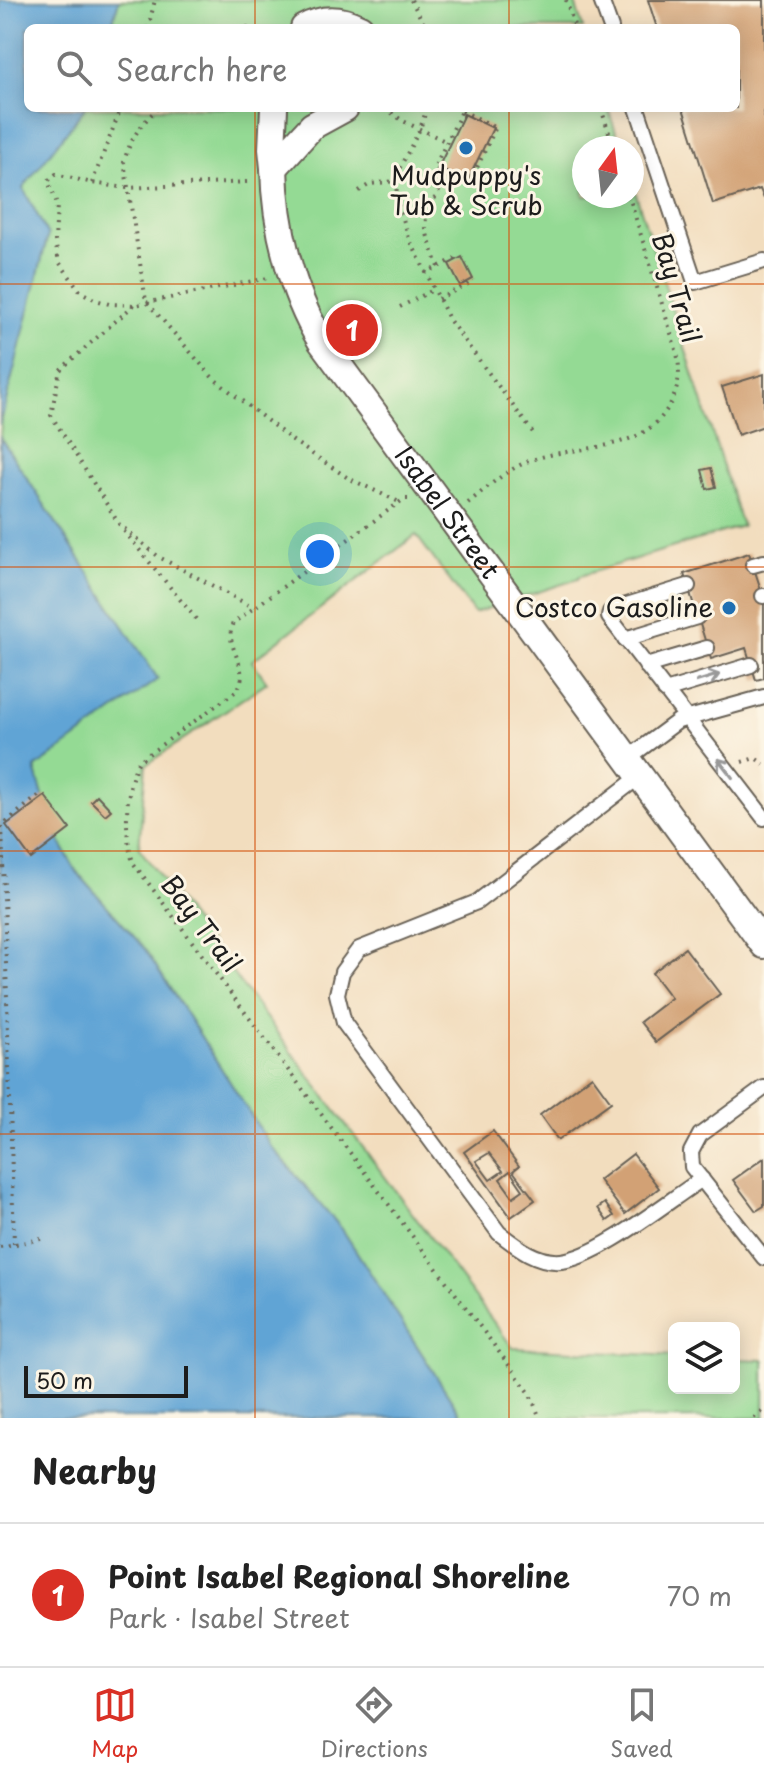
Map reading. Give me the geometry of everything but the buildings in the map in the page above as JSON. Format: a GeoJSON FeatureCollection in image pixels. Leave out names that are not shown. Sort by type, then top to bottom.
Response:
{"type":"FeatureCollection","features":[{"type":"Feature","properties":{"kind":"street"},"geometry":{"type":"LineString","coordinates":[[312,24],[332,20],[346,24]]}},
{"type":"Feature","properties":{"kind":"street","name":"Isabel Street"},"geometry":{"type":"LineString","coordinates":[[274,112],[272,149],[284,241],[315,331],[764,945]]}},
{"type":"Feature","properties":{"kind":"street"},"geometry":{"type":"LineString","coordinates":[[274,168],[312,126],[338,112]]}},
{"type":"Feature","properties":{"kind":"lane"},"geometry":{"type":"LineString","coordinates":[[601,0],[610,24]]}},
{"type":"Feature","properties":{"kind":"lane"},"geometry":{"type":"LineString","coordinates":[[638,112],[695,282],[764,261]]}},
{"type":"Feature","properties":{"kind":"lane"},"geometry":{"type":"LineString","coordinates":[[688,586],[612,611],[610,619],[764,818]]}},
{"type":"Feature","properties":{"kind":"lane"},"geometry":{"type":"LineString","coordinates":[[625,639],[697,617]]}},
{"type":"Feature","properties":{"kind":"lane"},"geometry":{"type":"LineString","coordinates":[[646,666],[707,648]]}},
{"type":"Feature","properties":{"kind":"lane"},"geometry":{"type":"LineString","coordinates":[[665,691],[751,665]]}},
{"type":"Feature","properties":{"kind":"lane"},"geometry":{"type":"LineString","coordinates":[[702,1179],[589,1255],[559,1261],[523,1252],[499,1233],[344,1023],[337,994],[342,972],[359,949],[477,902],[633,767],[668,727],[687,718],[764,697]]}},
{"type":"Feature","properties":{"kind":"lane"},"geometry":{"type":"LineString","coordinates":[[761,1096],[700,1135],[691,1152],[692,1167],[764,1258]]}},
{"type":"Feature","properties":{"kind":"path"},"geometry":{"type":"LineString","coordinates":[[149,24],[155,0]]}},
{"type":"Feature","properties":{"kind":"path"},"geometry":{"type":"LineString","coordinates":[[411,0],[424,24]]}},
{"type":"Feature","properties":{"kind":"path"},"geometry":{"type":"LineString","coordinates":[[566,0],[574,24]]}},
{"type":"Feature","properties":{"kind":"path"},"geometry":{"type":"LineString","coordinates":[[92,183],[119,112]]}},
{"type":"Feature","properties":{"kind":"path"},"geometry":{"type":"LineString","coordinates":[[146,301],[124,162],[129,143],[154,112]]}},
{"type":"Feature","properties":{"kind":"path"},"geometry":{"type":"LineString","coordinates":[[392,112],[447,142]]}},
{"type":"Feature","properties":{"kind":"path"},"geometry":{"type":"LineString","coordinates":[[426,112],[396,181],[397,200],[409,238],[450,321],[534,434]]}},
{"type":"Feature","properties":{"kind":"path"},"geometry":{"type":"LineString","coordinates":[[462,112],[434,168],[469,185],[496,127],[464,112]]}},
{"type":"Feature","properties":{"kind":"path"},"geometry":{"type":"LineString","coordinates":[[602,112],[610,136]]}},
{"type":"Feature","properties":{"kind":"path"},"geometry":{"type":"LineString","coordinates":[[135,305],[109,304],[81,292],[59,262],[55,241],[57,204],[48,181],[56,174],[127,188],[247,182]]}},
{"type":"Feature","properties":{"kind":"path"},"geometry":{"type":"LineString","coordinates":[[439,267],[424,228],[425,215],[448,176]]}},
{"type":"Feature","properties":{"kind":"path"},"geometry":{"type":"LineString","coordinates":[[359,191],[370,184],[396,181]]}},
{"type":"Feature","properties":{"kind":"path","name":"Bay Trail"},"geometry":{"type":"LineString","coordinates":[[472,499],[510,471],[533,459],[636,436],[660,419],[672,400],[679,375],[677,353],[633,208]]}},
{"type":"Feature","properties":{"kind":"path"},"geometry":{"type":"LineString","coordinates":[[425,273],[460,259]]}},
{"type":"Feature","properties":{"kind":"path"},"geometry":{"type":"LineString","coordinates":[[196,619],[119,524],[51,415],[60,370],[135,305],[268,278]]}},
{"type":"Feature","properties":{"kind":"path"},"geometry":{"type":"LineString","coordinates":[[438,299],[471,280]]}},
{"type":"Feature","properties":{"kind":"path"},"geometry":{"type":"LineString","coordinates":[[400,307],[433,290]]}},
{"type":"Feature","properties":{"kind":"path","name":"Bay Trail"},"geometry":{"type":"LineString","coordinates":[[146,301],[213,378],[348,478],[402,500],[237,619],[230,631],[243,676],[239,688],[139,761],[133,771],[126,834],[128,850],[134,864],[529,1392],[540,1418]]}},
{"type":"Feature","properties":{"kind":"path"},"geometry":{"type":"LineString","coordinates":[[119,524],[159,557],[254,608]]}},
{"type":"Feature","properties":{"kind":"path"},"geometry":{"type":"LineString","coordinates":[[14,1244],[2,825],[42,793]]}},
{"type":"Feature","properties":{"kind":"path"},"geometry":{"type":"LineString","coordinates":[[0,1247],[41,1239]]}},
{"type":"Feature","properties":{"kind":"path"},"geometry":{"type":"LineString","coordinates":[[754,1418],[764,1410]]}},
{"type":"Feature","properties":{"kind":"green space"},"geometry":{"type":"Polygon","coordinates":[[[119,0],[574,0],[582,24],[112,24],[119,0]]]}},
{"type":"Feature","properties":{"kind":"green space"},"geometry":{"type":"Polygon","coordinates":[[[82,112],[609,112],[617,136],[572,136],[572,208],[640,208],[742,526],[580,576],[474,613],[416,535],[252,661],[267,682],[146,765],[139,848],[513,1348],[668,1356],[668,1394],[740,1394],[740,1359],[764,1360],[764,1418],[463,1418],[342,1229],[270,1145],[145,949],[76,871],[52,828],[35,768],[157,678],[0,437],[22,188],[82,112]]]}},
{"type":"Feature","properties":{"kind":"water"},"geometry":{"type":"Polygon","coordinates":[[[0,0],[119,0],[112,24],[24,24],[24,112],[82,112],[23,188],[48,235],[0,425],[0,0]]]}},
{"type":"Feature","properties":{"kind":"water"},"geometry":{"type":"Polygon","coordinates":[[[0,437],[158,679],[35,768],[52,828],[76,871],[145,949],[270,1145],[342,1229],[463,1418],[0,1418],[0,437]]]}},
{"type":"Feature","properties":{"kind":"place","name":"Mudpuppy's Tub & Scrub"},"geometry":{"type":"Point","coordinates":[466,148]}},
{"type":"Feature","properties":{"kind":"place","name":"Point Isabel Regional Shoreline"},"geometry":{"type":"Point","coordinates":[352,330]}},
{"type":"Feature","properties":{"kind":"place","name":"Costco Gasoline"},"geometry":{"type":"Point","coordinates":[729,608]}}]}
